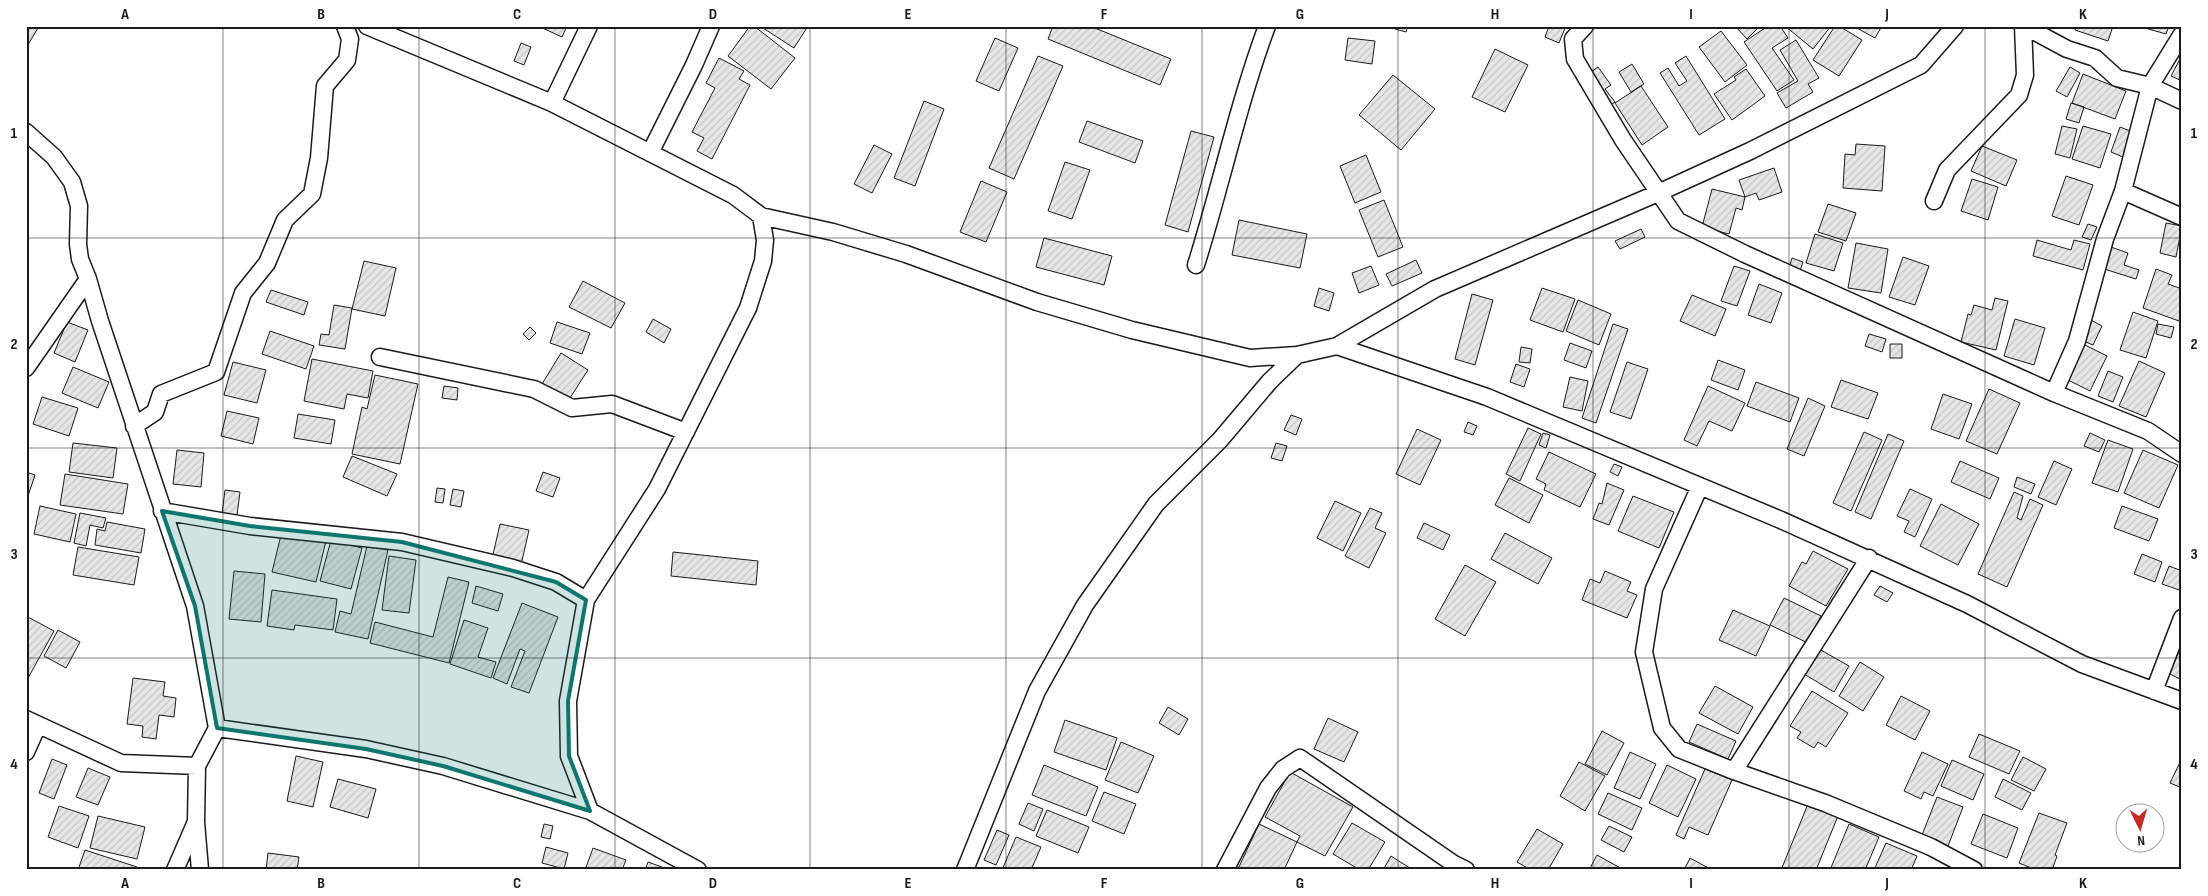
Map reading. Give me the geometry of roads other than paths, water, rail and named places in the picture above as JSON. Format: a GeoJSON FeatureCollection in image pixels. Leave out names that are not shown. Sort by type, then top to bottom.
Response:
{"type":"FeatureCollection","features":[{"type":"Feature","properties":{"kind":"street"},"geometry":{"type":"LineString","coordinates":[[134,426],[155,412],[161,394],[216,372],[243,293],[267,264],[285,220],[312,194],[319,158],[326,86],[346,60],[350,39],[345,26]]}},
{"type":"Feature","properties":{"kind":"street"},"geometry":{"type":"LineString","coordinates":[[367,26],[396,32],[552,103],[733,195],[761,216],[833,232],[1038,302],[1132,330],[1250,358],[1298,355],[1337,346],[1435,289],[1658,193],[1922,65],[1955,26]]}},
{"type":"Feature","properties":{"kind":"street"},"geometry":{"type":"LineString","coordinates":[[552,103],[589,26]]}},
{"type":"Feature","properties":{"kind":"street"},"geometry":{"type":"LineString","coordinates":[[650,153],[694,66],[711,26]]}},
{"type":"Feature","properties":{"kind":"street"},"geometry":{"type":"LineString","coordinates":[[1196,265],[1252,67],[1267,26]]}},
{"type":"Feature","properties":{"kind":"street"},"geometry":{"type":"LineString","coordinates":[[1585,26],[1573,39],[1575,59],[1623,140],[1678,221],[1745,254],[2054,393],[2148,431],[2182,454]]}},
{"type":"Feature","properties":{"kind":"street"},"geometry":{"type":"LineString","coordinates":[[1934,201],[1947,170],[2019,95],[2025,75],[2023,26],[2067,49],[2095,58],[2117,78],[2150,86],[2182,101]]}},
{"type":"Feature","properties":{"kind":"street"},"geometry":{"type":"LineString","coordinates":[[2054,393],[2077,341],[2105,239],[2123,190],[2150,86],[2182,34]]}},
{"type":"Feature","properties":{"kind":"street"},"geometry":{"type":"LineString","coordinates":[[26,132],[54,157],[72,182],[79,206],[78,244],[80,259],[195,606],[217,728],[197,766],[196,822],[200,870]]}},
{"type":"Feature","properties":{"kind":"street"},"geometry":{"type":"LineString","coordinates":[[2123,190],[2182,217]]}},
{"type":"Feature","properties":{"kind":"street"},"geometry":{"type":"LineString","coordinates":[[590,811],[569,756],[568,701],[586,600],[657,489],[748,308],[763,262],[765,240],[761,216]]}},
{"type":"Feature","properties":{"kind":"street"},"geometry":{"type":"LineString","coordinates":[[26,368],[88,279]]}},
{"type":"Feature","properties":{"kind":"street"},"geometry":{"type":"LineString","coordinates":[[1337,346],[1487,397],[1700,486],[1869,558],[1967,604],[2082,664],[2182,701]]}},
{"type":"Feature","properties":{"kind":"street"},"geometry":{"type":"LineString","coordinates":[[965,870],[1037,691],[1085,604],[1156,504],[1220,440],[1270,381],[1298,355]]}},
{"type":"Feature","properties":{"kind":"street"},"geometry":{"type":"LineString","coordinates":[[380,358],[534,389],[572,408],[612,404],[686,432]]}},
{"type":"Feature","properties":{"kind":"street"},"geometry":{"type":"LineString","coordinates":[[1700,486],[1654,589],[1644,652],[1662,728],[1679,749],[1734,771],[1825,803],[1930,847],[1974,870]]}},
{"type":"Feature","properties":{"kind":"street"},"geometry":{"type":"LineString","coordinates":[[162,511],[250,526],[402,542],[513,568],[548,579],[586,600]]}},
{"type":"Feature","properties":{"kind":"street"},"geometry":{"type":"LineString","coordinates":[[1734,771],[1869,558]]}},
{"type":"Feature","properties":{"kind":"street"},"geometry":{"type":"LineString","coordinates":[[2154,691],[2182,618]]}},
{"type":"Feature","properties":{"kind":"street"},"geometry":{"type":"LineString","coordinates":[[26,752],[32,722],[121,763],[197,766]]}},
{"type":"Feature","properties":{"kind":"street"},"geometry":{"type":"LineString","coordinates":[[217,728],[366,749],[443,766],[590,811],[698,870]]}},
{"type":"Feature","properties":{"kind":"street"},"geometry":{"type":"LineString","coordinates":[[1224,870],[1268,788],[1282,768],[1300,758],[1454,864],[1466,870]]}},
{"type":"Feature","properties":{"kind":"street"},"geometry":{"type":"LineString","coordinates":[[175,870],[196,822]]}}]}
